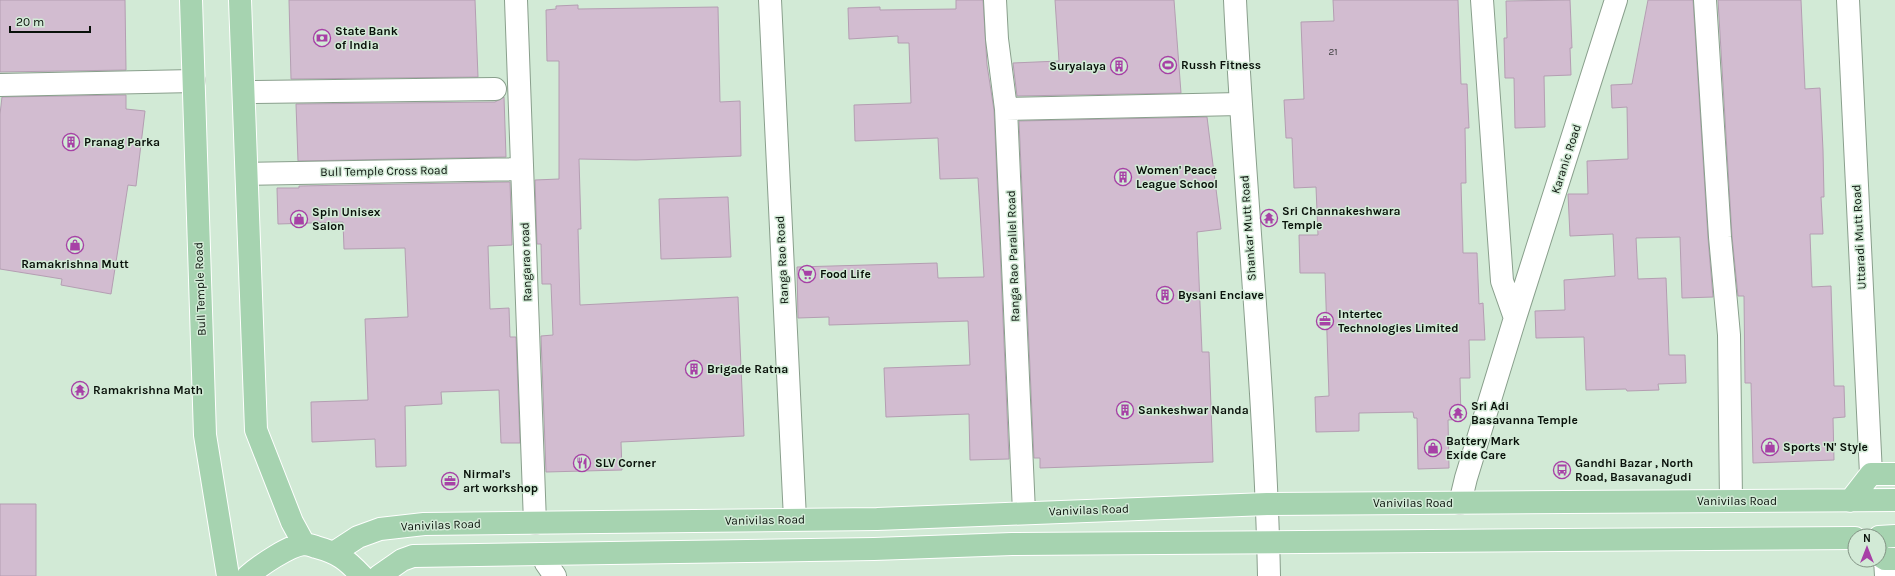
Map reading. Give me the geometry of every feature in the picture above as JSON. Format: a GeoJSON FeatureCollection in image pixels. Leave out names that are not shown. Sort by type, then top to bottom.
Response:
{"type":"FeatureCollection","features":[{"type":"Feature","properties":{"kind":"main road","name":"Bull Temple Road"},"geometry":{"type":"LineString","coordinates":[[191,0],[205,435],[228,576]]}},
{"type":"Feature","properties":{"kind":"main road"},"geometry":{"type":"LineString","coordinates":[[240,0],[256,430],[292,522],[304,544]]}},
{"type":"Feature","properties":{"kind":"main road"},"geometry":{"type":"LineString","coordinates":[[1850,501],[1871,474],[1895,474]]}},
{"type":"Feature","properties":{"kind":"main road","name":"Vanivilas Road"},"geometry":{"type":"LineString","coordinates":[[335,552],[358,537],[380,529],[424,524],[877,519],[1024,512],[1267,504],[1895,500]]}},
{"type":"Feature","properties":{"kind":"main road"},"geometry":{"type":"LineString","coordinates":[[379,576],[402,560],[413,556],[874,549],[1012,544],[1847,538]]}},
{"type":"Feature","properties":{"kind":"main road"},"geometry":{"type":"LineString","coordinates":[[248,576],[258,567],[281,553],[304,544],[335,552],[352,565],[362,576]]}},
{"type":"Feature","properties":{"kind":"street","name":"Rangarao road"},"geometry":{"type":"LineString","coordinates":[[516,0],[535,523]]}},
{"type":"Feature","properties":{"kind":"street","name":"Ranga Rao Road"},"geometry":{"type":"LineString","coordinates":[[770,0],[795,519]]}},
{"type":"Feature","properties":{"kind":"street","name":"Ranga Rao Parallel Road"},"geometry":{"type":"LineString","coordinates":[[995,0],[997,39],[1006,109],[1024,512]]}},
{"type":"Feature","properties":{"kind":"street","name":"Shankar Mutt Road"},"geometry":{"type":"LineString","coordinates":[[1235,0],[1240,104],[1267,504],[1269,576]]}},
{"type":"Feature","properties":{"kind":"street"},"geometry":{"type":"LineString","coordinates":[[1482,0],[1502,281],[1516,318]]}},
{"type":"Feature","properties":{"kind":"street","name":"Karanic Road"},"geometry":{"type":"LineString","coordinates":[[1460,503],[1466,478],[1616,0]]}},
{"type":"Feature","properties":{"kind":"street"},"geometry":{"type":"LineString","coordinates":[[1705,0],[1719,230],[1729,335],[1732,501]]}},
{"type":"Feature","properties":{"kind":"street","name":"Uttaradi Mutt Road"},"geometry":{"type":"LineString","coordinates":[[1848,0],[1871,474]]}},
{"type":"Feature","properties":{"kind":"street"},"geometry":{"type":"LineString","coordinates":[[0,85],[194,81]]}},
{"type":"Feature","properties":{"kind":"street"},"geometry":{"type":"LineString","coordinates":[[244,92],[495,89]]}},
{"type":"Feature","properties":{"kind":"street"},"geometry":{"type":"LineString","coordinates":[[1006,109],[1240,104]]}},
{"type":"Feature","properties":{"kind":"street","name":"Bull Temple Cross Road"},"geometry":{"type":"LineString","coordinates":[[247,174],[522,168]]}},
{"type":"Feature","properties":{"kind":"street"},"geometry":{"type":"LineString","coordinates":[[542,554],[555,576]]}},
{"type":"Feature","properties":{"kind":"building"},"geometry":{"type":"Polygon","coordinates":[[[0,0],[125,0],[126,70],[0,72],[0,0]]]}},
{"type":"Feature","properties":{"kind":"building"},"geometry":{"type":"Polygon","coordinates":[[[289,0],[475,0],[478,77],[291,79],[289,0]]]}},
{"type":"Feature","properties":{"kind":"building"},"geometry":{"type":"Polygon","coordinates":[[[956,0],[983,0],[987,65],[994,110],[1009,459],[970,460],[969,414],[886,417],[884,368],[970,365],[968,321],[829,325],[829,317],[798,318],[797,267],[937,263],[938,278],[984,277],[978,178],[940,179],[938,138],[855,141],[854,105],[911,103],[909,43],[898,43],[898,36],[849,39],[848,8],[880,7],[880,10],[956,9],[956,0]]]}},
{"type":"Feature","properties":{"kind":"building"},"geometry":{"type":"Polygon","coordinates":[[[1055,0],[1174,0],[1181,93],[1017,96],[1013,63],[1059,61],[1055,0]]]}},
{"type":"Feature","properties":{"kind":"building"},"geometry":{"type":"Polygon","coordinates":[[[1333,0],[1458,0],[1461,84],[1467,84],[1469,128],[1465,128],[1466,183],[1461,183],[1463,253],[1477,253],[1479,304],[1483,303],[1485,340],[1469,340],[1470,378],[1460,378],[1461,419],[1448,420],[1449,468],[1418,469],[1417,418],[1414,418],[1413,412],[1359,413],[1359,431],[1316,432],[1315,397],[1329,396],[1325,273],[1300,273],[1299,235],[1318,235],[1316,187],[1294,188],[1292,138],[1286,138],[1284,100],[1304,99],[1301,22],[1334,21],[1333,0]]]}},
{"type":"Feature","properties":{"kind":"building"},"geometry":{"type":"Polygon","coordinates":[[[1570,0],[1572,48],[1570,48],[1571,75],[1544,76],[1545,127],[1515,128],[1514,78],[1505,78],[1504,38],[1507,38],[1506,1],[1570,0]]]}},
{"type":"Feature","properties":{"kind":"building"},"geometry":{"type":"Polygon","coordinates":[[[1648,0],[1693,0],[1713,297],[1682,298],[1680,237],[1636,238],[1638,279],[1666,278],[1669,355],[1685,355],[1686,383],[1658,384],[1659,390],[1586,390],[1584,337],[1536,338],[1535,311],[1565,310],[1564,280],[1615,276],[1613,234],[1570,236],[1568,194],[1588,194],[1587,161],[1628,159],[1627,107],[1612,108],[1611,85],[1632,84],[1648,0]]]}},
{"type":"Feature","properties":{"kind":"building"},"geometry":{"type":"Polygon","coordinates":[[[1718,0],[1801,0],[1805,89],[1820,88],[1823,150],[1824,197],[1821,197],[1823,234],[1810,234],[1812,287],[1831,286],[1834,386],[1844,386],[1845,417],[1833,418],[1834,460],[1753,463],[1751,383],[1745,383],[1744,296],[1738,296],[1732,236],[1718,0]]]}},
{"type":"Feature","properties":{"kind":"building"},"geometry":{"type":"Polygon","coordinates":[[[578,5],[578,9],[718,7],[720,102],[740,101],[741,156],[636,160],[579,159],[581,229],[578,229],[580,305],[738,297],[744,436],[621,442],[622,470],[546,472],[541,336],[553,335],[551,284],[542,284],[541,244],[537,244],[535,180],[559,179],[559,61],[547,61],[546,10],[556,9],[556,6],[578,5]]]}},
{"type":"Feature","properties":{"kind":"building"},"geometry":{"type":"Polygon","coordinates":[[[126,95],[126,109],[145,111],[136,186],[128,185],[111,294],[61,285],[62,279],[0,269],[0,114],[2,97],[126,95]]]}},
{"type":"Feature","properties":{"kind":"building"},"geometry":{"type":"Polygon","coordinates":[[[504,97],[506,157],[298,161],[296,104],[495,102],[504,97]]]}},
{"type":"Feature","properties":{"kind":"building"},"geometry":{"type":"Polygon","coordinates":[[[1207,117],[1221,229],[1197,232],[1202,352],[1209,352],[1213,462],[1040,468],[1040,458],[1034,458],[1019,121],[1207,117]]]}},
{"type":"Feature","properties":{"kind":"building"},"geometry":{"type":"Polygon","coordinates":[[[510,182],[512,245],[488,246],[490,309],[509,308],[510,337],[516,337],[520,443],[501,443],[499,390],[441,392],[442,404],[405,406],[406,466],[376,467],[375,439],[312,442],[311,402],[368,400],[365,319],[408,317],[405,248],[344,249],[343,222],[278,224],[277,188],[299,188],[299,186],[510,182]]]}},
{"type":"Feature","properties":{"kind":"building"},"geometry":{"type":"Polygon","coordinates":[[[728,197],[731,257],[661,259],[659,199],[728,197]]]}},
{"type":"Feature","properties":{"kind":"building"},"geometry":{"type":"Polygon","coordinates":[[[0,504],[36,504],[36,576],[0,576],[0,504]]]}},
{"type":"Feature","properties":{"kind":"place","name":"State Bank of India"},"geometry":{"type":"Point","coordinates":[322,38]}},
{"type":"Feature","properties":{"kind":"place","name":"Russh Fitness"},"geometry":{"type":"Point","coordinates":[1168,65]}},
{"type":"Feature","properties":{"kind":"place","name":"Suryalaya"},"geometry":{"type":"Point","coordinates":[1119,66]}},
{"type":"Feature","properties":{"kind":"place","name":"Pranag Parka"},"geometry":{"type":"Point","coordinates":[71,142]}},
{"type":"Feature","properties":{"kind":"place","name":"Women' Peace League School"},"geometry":{"type":"Point","coordinates":[1123,177]}},
{"type":"Feature","properties":{"kind":"place","name":"Sri Channakeshwara Temple"},"geometry":{"type":"Point","coordinates":[1269,218]}},
{"type":"Feature","properties":{"kind":"place","name":"Spin Unisex Salon"},"geometry":{"type":"Point","coordinates":[299,219]}},
{"type":"Feature","properties":{"kind":"place","name":"Ramakrishna Mutt"},"geometry":{"type":"Point","coordinates":[75,245]}},
{"type":"Feature","properties":{"kind":"place","name":"Food Life"},"geometry":{"type":"Point","coordinates":[807,274]}},
{"type":"Feature","properties":{"kind":"place","name":"Bysani Enclave"},"geometry":{"type":"Point","coordinates":[1165,295]}},
{"type":"Feature","properties":{"kind":"place","name":"Intertec Technologies Limited"},"geometry":{"type":"Point","coordinates":[1325,321]}},
{"type":"Feature","properties":{"kind":"place","name":"Brigade Ratna"},"geometry":{"type":"Point","coordinates":[694,369]}},
{"type":"Feature","properties":{"kind":"place","name":"Ramakrishna Math"},"geometry":{"type":"Point","coordinates":[80,390]}},
{"type":"Feature","properties":{"kind":"place","name":"Sankeshwar Nanda"},"geometry":{"type":"Point","coordinates":[1125,410]}},
{"type":"Feature","properties":{"kind":"place","name":"Sri Adi Basavanna Temple"},"geometry":{"type":"Point","coordinates":[1458,413]}},
{"type":"Feature","properties":{"kind":"place","name":"Sports 'N' Style"},"geometry":{"type":"Point","coordinates":[1770,447]}},
{"type":"Feature","properties":{"kind":"place","name":"Battery Mark Exide Care"},"geometry":{"type":"Point","coordinates":[1433,448]}},
{"type":"Feature","properties":{"kind":"place","name":"SLV Corner"},"geometry":{"type":"Point","coordinates":[582,463]}},
{"type":"Feature","properties":{"kind":"place","name":"Gandhi Bazar , North Road, Basavanagudi"},"geometry":{"type":"Point","coordinates":[1562,470]}},
{"type":"Feature","properties":{"kind":"place","name":"Nirmal's art workshop"},"geometry":{"type":"Point","coordinates":[450,481]}}]}
